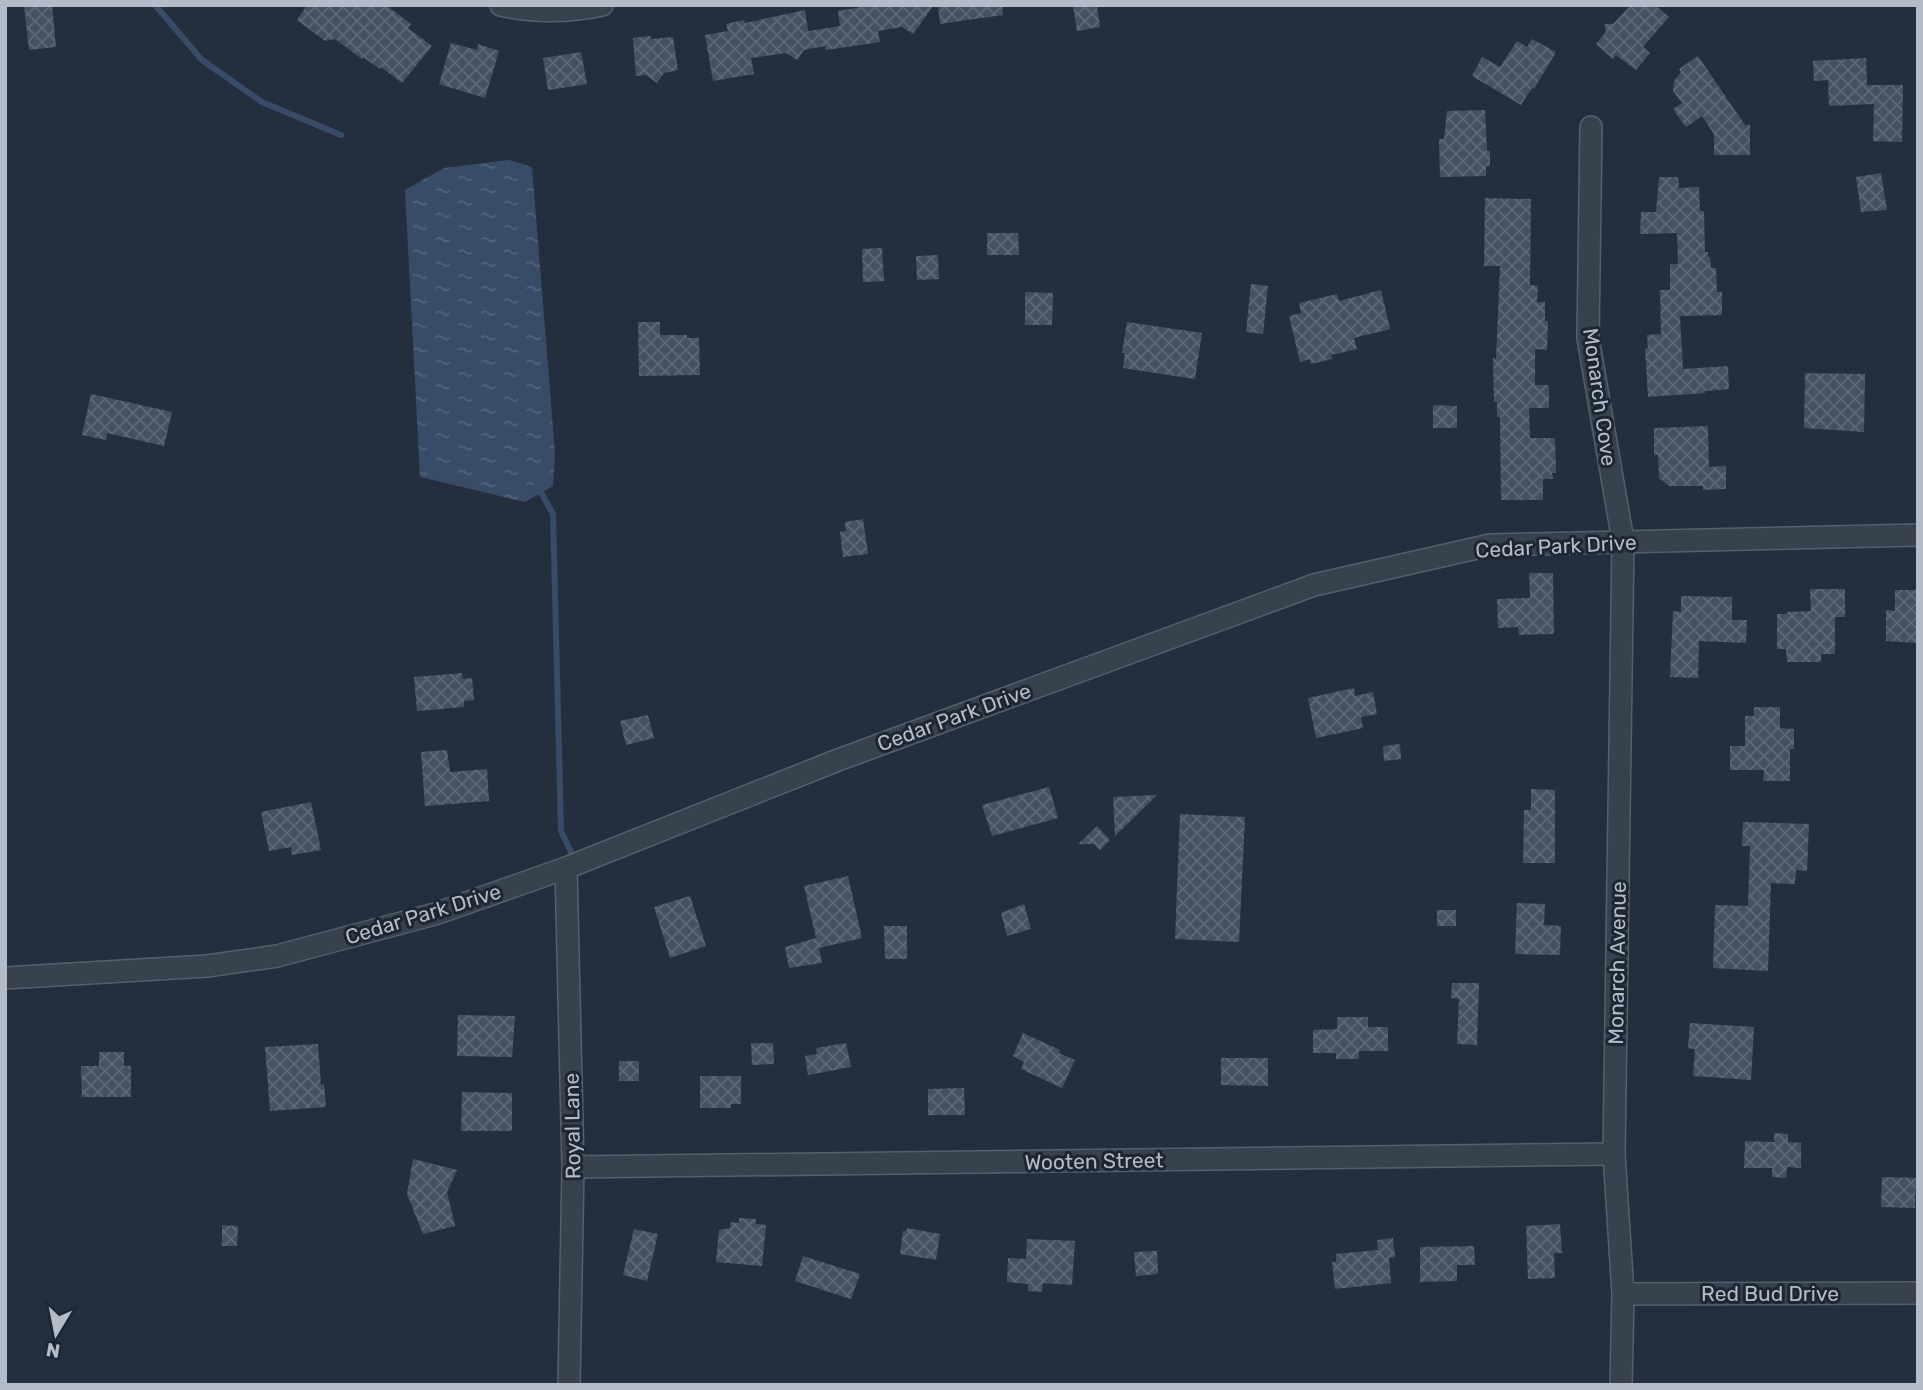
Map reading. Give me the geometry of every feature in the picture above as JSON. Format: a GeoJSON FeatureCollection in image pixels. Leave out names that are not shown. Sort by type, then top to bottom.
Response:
{"type":"FeatureCollection","features":[{"type":"Feature","properties":{"kind":"street"},"geometry":{"type":"LineString","coordinates":[[501,5],[520,10],[602,5]]}},
{"type":"Feature","properties":{"kind":"street","name":"Monarch Cove"},"geometry":{"type":"LineString","coordinates":[[1591,127],[1588,338],[1623,541]]}},
{"type":"Feature","properties":{"kind":"street","name":"Cedar Park Drive"},"geometry":{"type":"LineString","coordinates":[[5,978],[207,966],[278,956],[435,914],[566,868],[838,760],[1314,585],[1490,545],[1918,535]]}},
{"type":"Feature","properties":{"kind":"street","name":"Monarch Avenue"},"geometry":{"type":"LineString","coordinates":[[1621,1385],[1623,1294],[1614,1154],[1623,541]]}},
{"type":"Feature","properties":{"kind":"street","name":"Royal Lane"},"geometry":{"type":"LineString","coordinates":[[566,868],[573,1167],[569,1385]]}},
{"type":"Feature","properties":{"kind":"street","name":"Wooten Street"},"geometry":{"type":"LineString","coordinates":[[573,1167],[1614,1154]]}},
{"type":"Feature","properties":{"kind":"street","name":"Red Bud Drive"},"geometry":{"type":"LineString","coordinates":[[1623,1294],[1918,1293]]}},
{"type":"Feature","properties":{"kind":"water"},"geometry":{"type":"Polygon","coordinates":[[[509,160],[532,167],[555,453],[553,486],[525,502],[420,477],[405,190],[444,168],[509,160]]]}},
{"type":"Feature","properties":{"kind":"building"},"geometry":{"type":"Polygon","coordinates":[[[24,5],[52,5],[56,47],[29,50],[24,5]]]}},
{"type":"Feature","properties":{"kind":"building"},"geometry":{"type":"Polygon","coordinates":[[[307,5],[386,5],[411,24],[408,28],[432,46],[402,83],[335,39],[325,41],[297,20],[307,5]]]}},
{"type":"Feature","properties":{"kind":"building"},"geometry":{"type":"Polygon","coordinates":[[[873,5],[934,5],[913,34],[902,27],[878,31],[880,42],[826,50],[825,46],[804,50],[797,60],[786,53],[751,58],[754,74],[713,81],[705,35],[728,31],[726,24],[744,20],[745,23],[805,10],[808,31],[840,26],[838,11],[873,5]]]}},
{"type":"Feature","properties":{"kind":"building"},"geometry":{"type":"Polygon","coordinates":[[[938,5],[1002,5],[1003,15],[940,24],[938,5]]]}},
{"type":"Feature","properties":{"kind":"building"},"geometry":{"type":"Polygon","coordinates":[[[1073,5],[1097,5],[1100,27],[1077,31],[1073,5]]]}},
{"type":"Feature","properties":{"kind":"building"},"geometry":{"type":"Polygon","coordinates":[[[1631,5],[1655,5],[1669,17],[1643,47],[1650,53],[1636,70],[1616,55],[1613,59],[1596,44],[1606,32],[1604,24],[1613,24],[1631,5]]]}},
{"type":"Feature","properties":{"kind":"building"},"geometry":{"type":"Polygon","coordinates":[[[651,36],[651,39],[673,37],[678,70],[664,73],[657,83],[646,75],[636,76],[633,38],[651,36]]]}},
{"type":"Feature","properties":{"kind":"building"},"geometry":{"type":"Polygon","coordinates":[[[1532,39],[1556,52],[1521,105],[1472,76],[1482,57],[1500,67],[1517,41],[1527,47],[1532,39]]]}},
{"type":"Feature","properties":{"kind":"building"},"geometry":{"type":"Polygon","coordinates":[[[451,43],[477,50],[478,44],[499,51],[485,98],[439,84],[451,43]]]}},
{"type":"Feature","properties":{"kind":"building"},"geometry":{"type":"Polygon","coordinates":[[[581,52],[587,84],[548,90],[543,58],[581,52]]]}},
{"type":"Feature","properties":{"kind":"building"},"geometry":{"type":"Polygon","coordinates":[[[1698,56],[1745,125],[1750,125],[1750,155],[1714,155],[1714,134],[1702,116],[1686,127],[1673,109],[1682,103],[1673,91],[1674,81],[1681,72],[1679,69],[1698,56]]]}},
{"type":"Feature","properties":{"kind":"building"},"geometry":{"type":"Polygon","coordinates":[[[1866,58],[1867,85],[1903,85],[1902,142],[1873,141],[1874,104],[1829,106],[1828,80],[1814,81],[1813,61],[1866,58]]]}},
{"type":"Feature","properties":{"kind":"building"},"geometry":{"type":"Polygon","coordinates":[[[1485,110],[1487,151],[1490,151],[1490,166],[1486,166],[1486,176],[1440,177],[1439,139],[1444,139],[1447,111],[1485,110]]]}},
{"type":"Feature","properties":{"kind":"building"},"geometry":{"type":"Polygon","coordinates":[[[1881,173],[1887,210],[1861,212],[1856,177],[1881,173]]]}},
{"type":"Feature","properties":{"kind":"building"},"geometry":{"type":"Polygon","coordinates":[[[1659,177],[1678,177],[1679,188],[1699,187],[1700,211],[1704,211],[1705,252],[1708,252],[1710,257],[1711,268],[1716,268],[1717,292],[1722,292],[1722,315],[1680,316],[1683,369],[1728,366],[1729,389],[1648,397],[1645,349],[1648,348],[1647,335],[1661,334],[1660,290],[1670,290],[1670,264],[1678,264],[1677,233],[1640,234],[1641,212],[1656,212],[1659,177]]]}},
{"type":"Feature","properties":{"kind":"building"},"geometry":{"type":"Polygon","coordinates":[[[1485,198],[1531,199],[1530,285],[1538,286],[1537,302],[1545,302],[1545,321],[1548,321],[1547,350],[1535,349],[1535,385],[1548,385],[1549,408],[1529,408],[1530,438],[1555,438],[1556,473],[1552,473],[1553,479],[1543,479],[1543,500],[1501,500],[1500,417],[1497,417],[1497,402],[1494,402],[1493,358],[1496,359],[1500,266],[1484,266],[1485,198]]]}},
{"type":"Feature","properties":{"kind":"building"},"geometry":{"type":"Polygon","coordinates":[[[987,233],[1018,233],[1019,255],[987,255],[987,233]]]}},
{"type":"Feature","properties":{"kind":"building"},"geometry":{"type":"Polygon","coordinates":[[[882,248],[884,281],[863,282],[862,249],[882,248]]]}},
{"type":"Feature","properties":{"kind":"building"},"geometry":{"type":"Polygon","coordinates":[[[938,255],[939,279],[917,280],[916,256],[938,255]]]}},
{"type":"Feature","properties":{"kind":"building"},"geometry":{"type":"Polygon","coordinates":[[[1251,284],[1268,286],[1263,334],[1246,332],[1251,284]]]}},
{"type":"Feature","properties":{"kind":"building"},"geometry":{"type":"Polygon","coordinates":[[[1381,290],[1390,329],[1354,338],[1357,349],[1331,355],[1332,359],[1311,364],[1310,359],[1300,362],[1289,316],[1301,313],[1299,303],[1337,294],[1339,301],[1381,290]]]}},
{"type":"Feature","properties":{"kind":"building"},"geometry":{"type":"Polygon","coordinates":[[[1025,292],[1053,293],[1052,325],[1025,325],[1025,292]]]}},
{"type":"Feature","properties":{"kind":"building"},"geometry":{"type":"Polygon","coordinates":[[[638,322],[660,322],[660,335],[699,338],[700,375],[639,376],[638,322]]]}},
{"type":"Feature","properties":{"kind":"building"},"geometry":{"type":"Polygon","coordinates":[[[1127,322],[1202,333],[1195,379],[1123,368],[1125,353],[1122,353],[1127,322]]]}},
{"type":"Feature","properties":{"kind":"building"},"geometry":{"type":"Polygon","coordinates":[[[1805,373],[1865,374],[1864,432],[1804,428],[1805,373]]]}},
{"type":"Feature","properties":{"kind":"building"},"geometry":{"type":"Polygon","coordinates":[[[91,394],[172,412],[164,446],[107,433],[106,440],[82,435],[91,394]]]}},
{"type":"Feature","properties":{"kind":"building"},"geometry":{"type":"Polygon","coordinates":[[[1433,405],[1457,406],[1457,428],[1433,428],[1433,405]]]}},
{"type":"Feature","properties":{"kind":"building"},"geometry":{"type":"Polygon","coordinates":[[[1708,426],[1709,467],[1726,466],[1726,489],[1703,490],[1703,486],[1669,486],[1659,478],[1658,455],[1654,455],[1654,428],[1708,426]]]}},
{"type":"Feature","properties":{"kind":"building"},"geometry":{"type":"Polygon","coordinates":[[[863,519],[868,554],[843,557],[840,532],[846,531],[845,522],[863,519]]]}},
{"type":"Feature","properties":{"kind":"building"},"geometry":{"type":"Polygon","coordinates":[[[1529,573],[1553,573],[1554,634],[1519,635],[1518,627],[1498,628],[1497,599],[1530,598],[1529,573]]]}},
{"type":"Feature","properties":{"kind":"building"},"geometry":{"type":"Polygon","coordinates":[[[1810,589],[1845,589],[1845,617],[1835,617],[1835,654],[1821,654],[1821,662],[1787,662],[1786,649],[1777,649],[1777,614],[1811,611],[1810,589]]]}},
{"type":"Feature","properties":{"kind":"building"},"geometry":{"type":"Polygon","coordinates":[[[1895,590],[1916,590],[1918,643],[1886,641],[1886,610],[1895,611],[1895,590]]]}},
{"type":"Feature","properties":{"kind":"building"},"geometry":{"type":"Polygon","coordinates":[[[1681,596],[1732,597],[1732,620],[1747,620],[1746,643],[1699,641],[1698,678],[1670,677],[1673,611],[1681,612],[1681,596]]]}},
{"type":"Feature","properties":{"kind":"building"},"geometry":{"type":"Polygon","coordinates":[[[462,673],[463,679],[472,678],[474,700],[464,701],[464,707],[417,711],[414,677],[462,673]]]}},
{"type":"Feature","properties":{"kind":"building"},"geometry":{"type":"Polygon","coordinates":[[[1354,688],[1355,696],[1373,692],[1377,714],[1361,717],[1363,728],[1316,738],[1308,698],[1354,688]]]}},
{"type":"Feature","properties":{"kind":"building"},"geometry":{"type":"Polygon","coordinates":[[[1754,707],[1780,707],[1780,728],[1794,729],[1794,749],[1790,749],[1790,781],[1763,781],[1764,770],[1730,770],[1730,746],[1745,746],[1745,716],[1754,716],[1754,707]]]}},
{"type":"Feature","properties":{"kind":"building"},"geometry":{"type":"Polygon","coordinates":[[[648,715],[654,738],[626,745],[620,721],[648,715]]]}},
{"type":"Feature","properties":{"kind":"building"},"geometry":{"type":"Polygon","coordinates":[[[1400,744],[1401,759],[1384,761],[1383,746],[1400,744]]]}},
{"type":"Feature","properties":{"kind":"building"},"geometry":{"type":"Polygon","coordinates":[[[447,750],[450,772],[487,769],[489,801],[425,806],[421,752],[447,750]]]}},
{"type":"Feature","properties":{"kind":"building"},"geometry":{"type":"Polygon","coordinates":[[[1049,787],[1058,818],[992,836],[982,805],[1049,787]]]}},
{"type":"Feature","properties":{"kind":"building"},"geometry":{"type":"Polygon","coordinates":[[[1531,789],[1555,790],[1555,863],[1523,863],[1524,810],[1531,810],[1531,789]]]}},
{"type":"Feature","properties":{"kind":"building"},"geometry":{"type":"Polygon","coordinates":[[[1157,795],[1115,836],[1113,797],[1157,795]]]}},
{"type":"Feature","properties":{"kind":"building"},"geometry":{"type":"Polygon","coordinates":[[[311,802],[321,850],[292,855],[291,847],[269,851],[261,812],[311,802]]]}},
{"type":"Feature","properties":{"kind":"building"},"geometry":{"type":"Polygon","coordinates":[[[1180,814],[1245,817],[1239,942],[1175,939],[1180,814]]]}},
{"type":"Feature","properties":{"kind":"building"},"geometry":{"type":"Polygon","coordinates":[[[1743,822],[1809,824],[1807,871],[1796,870],[1795,884],[1771,883],[1768,971],[1713,968],[1715,905],[1748,906],[1750,846],[1742,846],[1743,822]]]}},
{"type":"Feature","properties":{"kind":"building"},"geometry":{"type":"Polygon","coordinates":[[[1097,826],[1110,840],[1100,850],[1094,844],[1078,844],[1097,826]]]}},
{"type":"Feature","properties":{"kind":"building"},"geometry":{"type":"Polygon","coordinates":[[[848,876],[862,938],[819,948],[822,963],[789,968],[785,947],[816,938],[804,886],[848,876]]]}},
{"type":"Feature","properties":{"kind":"building"},"geometry":{"type":"Polygon","coordinates":[[[690,896],[706,946],[670,958],[654,907],[690,896]]]}},
{"type":"Feature","properties":{"kind":"building"},"geometry":{"type":"Polygon","coordinates":[[[1517,903],[1545,904],[1544,925],[1561,926],[1560,955],[1515,954],[1517,903]]]}},
{"type":"Feature","properties":{"kind":"building"},"geometry":{"type":"Polygon","coordinates":[[[1024,904],[1031,929],[1007,936],[1001,913],[1024,904]]]}},
{"type":"Feature","properties":{"kind":"building"},"geometry":{"type":"Polygon","coordinates":[[[1437,910],[1456,910],[1456,926],[1437,926],[1437,910]]]}},
{"type":"Feature","properties":{"kind":"building"},"geometry":{"type":"Polygon","coordinates":[[[884,926],[907,926],[907,959],[885,959],[884,926]]]}},
{"type":"Feature","properties":{"kind":"building"},"geometry":{"type":"Polygon","coordinates":[[[1452,983],[1479,983],[1477,1045],[1457,1044],[1459,999],[1451,998],[1452,983]]]}},
{"type":"Feature","properties":{"kind":"building"},"geometry":{"type":"Polygon","coordinates":[[[458,1015],[515,1016],[512,1057],[457,1056],[458,1015]]]}},
{"type":"Feature","properties":{"kind":"building"},"geometry":{"type":"Polygon","coordinates":[[[1337,1017],[1368,1017],[1368,1027],[1388,1027],[1388,1051],[1359,1051],[1359,1059],[1336,1059],[1336,1053],[1313,1053],[1313,1030],[1337,1029],[1337,1017]]]}},
{"type":"Feature","properties":{"kind":"building"},"geometry":{"type":"Polygon","coordinates":[[[1690,1023],[1754,1027],[1751,1080],[1693,1076],[1695,1049],[1688,1048],[1690,1023]]]}},
{"type":"Feature","properties":{"kind":"building"},"geometry":{"type":"Polygon","coordinates":[[[1023,1033],[1075,1060],[1062,1088],[1021,1069],[1024,1062],[1013,1056],[1023,1033]]]}},
{"type":"Feature","properties":{"kind":"building"},"geometry":{"type":"Polygon","coordinates":[[[751,1043],[773,1043],[774,1064],[752,1065],[751,1043]]]}},
{"type":"Feature","properties":{"kind":"building"},"geometry":{"type":"Polygon","coordinates":[[[846,1043],[851,1067],[808,1075],[805,1056],[817,1054],[816,1048],[846,1043]]]}},
{"type":"Feature","properties":{"kind":"building"},"geometry":{"type":"Polygon","coordinates":[[[318,1044],[321,1085],[324,1084],[326,1107],[270,1111],[265,1047],[318,1044]]]}},
{"type":"Feature","properties":{"kind":"building"},"geometry":{"type":"Polygon","coordinates":[[[99,1052],[124,1052],[124,1066],[131,1066],[131,1097],[82,1097],[81,1066],[99,1066],[99,1052]]]}},
{"type":"Feature","properties":{"kind":"building"},"geometry":{"type":"Polygon","coordinates":[[[1221,1058],[1268,1058],[1268,1086],[1221,1085],[1221,1058]]]}},
{"type":"Feature","properties":{"kind":"building"},"geometry":{"type":"Polygon","coordinates":[[[619,1061],[639,1061],[639,1081],[619,1081],[619,1061]]]}},
{"type":"Feature","properties":{"kind":"building"},"geometry":{"type":"Polygon","coordinates":[[[700,1076],[741,1076],[741,1104],[731,1104],[731,1108],[700,1108],[700,1076]]]}},
{"type":"Feature","properties":{"kind":"building"},"geometry":{"type":"Polygon","coordinates":[[[964,1088],[965,1115],[928,1115],[928,1089],[964,1088]]]}},
{"type":"Feature","properties":{"kind":"building"},"geometry":{"type":"Polygon","coordinates":[[[462,1092],[512,1093],[512,1131],[461,1131],[462,1092]]]}},
{"type":"Feature","properties":{"kind":"building"},"geometry":{"type":"Polygon","coordinates":[[[1774,1133],[1788,1134],[1788,1142],[1801,1143],[1801,1168],[1787,1167],[1786,1178],[1772,1177],[1772,1168],[1744,1168],[1745,1141],[1774,1142],[1774,1133]]]}},
{"type":"Feature","properties":{"kind":"building"},"geometry":{"type":"Polygon","coordinates":[[[413,1159],[457,1170],[447,1192],[455,1226],[423,1234],[407,1194],[413,1159]]]}},
{"type":"Feature","properties":{"kind":"building"},"geometry":{"type":"Polygon","coordinates":[[[1882,1177],[1916,1178],[1915,1208],[1881,1207],[1882,1177]]]}},
{"type":"Feature","properties":{"kind":"building"},"geometry":{"type":"Polygon","coordinates":[[[739,1218],[756,1219],[756,1224],[766,1225],[762,1266],[716,1262],[719,1230],[730,1228],[731,1222],[739,1223],[739,1218]]]}},
{"type":"Feature","properties":{"kind":"building"},"geometry":{"type":"Polygon","coordinates":[[[1560,1224],[1562,1253],[1554,1253],[1555,1278],[1528,1279],[1526,1226],[1560,1224]]]}},
{"type":"Feature","properties":{"kind":"building"},"geometry":{"type":"Polygon","coordinates":[[[222,1225],[238,1226],[237,1246],[222,1246],[222,1225]]]}},
{"type":"Feature","properties":{"kind":"building"},"geometry":{"type":"Polygon","coordinates":[[[907,1228],[940,1234],[936,1260],[900,1254],[903,1231],[907,1228]]]}},
{"type":"Feature","properties":{"kind":"building"},"geometry":{"type":"Polygon","coordinates":[[[634,1229],[658,1234],[647,1281],[623,1275],[634,1229]]]}},
{"type":"Feature","properties":{"kind":"building"},"geometry":{"type":"Polygon","coordinates":[[[1393,1238],[1395,1257],[1389,1258],[1391,1283],[1335,1289],[1332,1262],[1336,1262],[1336,1254],[1378,1250],[1377,1240],[1393,1238]]]}},
{"type":"Feature","properties":{"kind":"building"},"geometry":{"type":"Polygon","coordinates":[[[1027,1239],[1075,1241],[1072,1285],[1043,1283],[1042,1292],[1028,1291],[1028,1284],[1007,1282],[1008,1258],[1026,1259],[1027,1239]]]}},
{"type":"Feature","properties":{"kind":"building"},"geometry":{"type":"Polygon","coordinates":[[[1474,1246],[1475,1265],[1457,1265],[1457,1281],[1420,1282],[1420,1247],[1474,1246]]]}},
{"type":"Feature","properties":{"kind":"building"},"geometry":{"type":"Polygon","coordinates":[[[1157,1251],[1158,1274],[1136,1276],[1134,1252],[1157,1251]]]}},
{"type":"Feature","properties":{"kind":"building"},"geometry":{"type":"Polygon","coordinates":[[[803,1256],[860,1274],[851,1299],[795,1281],[803,1256]]]}},
{"type":"Feature","properties":{"kind":"waterway"},"geometry":{"type":"LineString","coordinates":[[155,5],[202,60],[262,102],[341,135]]}},
{"type":"Feature","properties":{"kind":"waterway"},"geometry":{"type":"LineString","coordinates":[[537,485],[553,514],[561,831],[571,852]]}}]}
